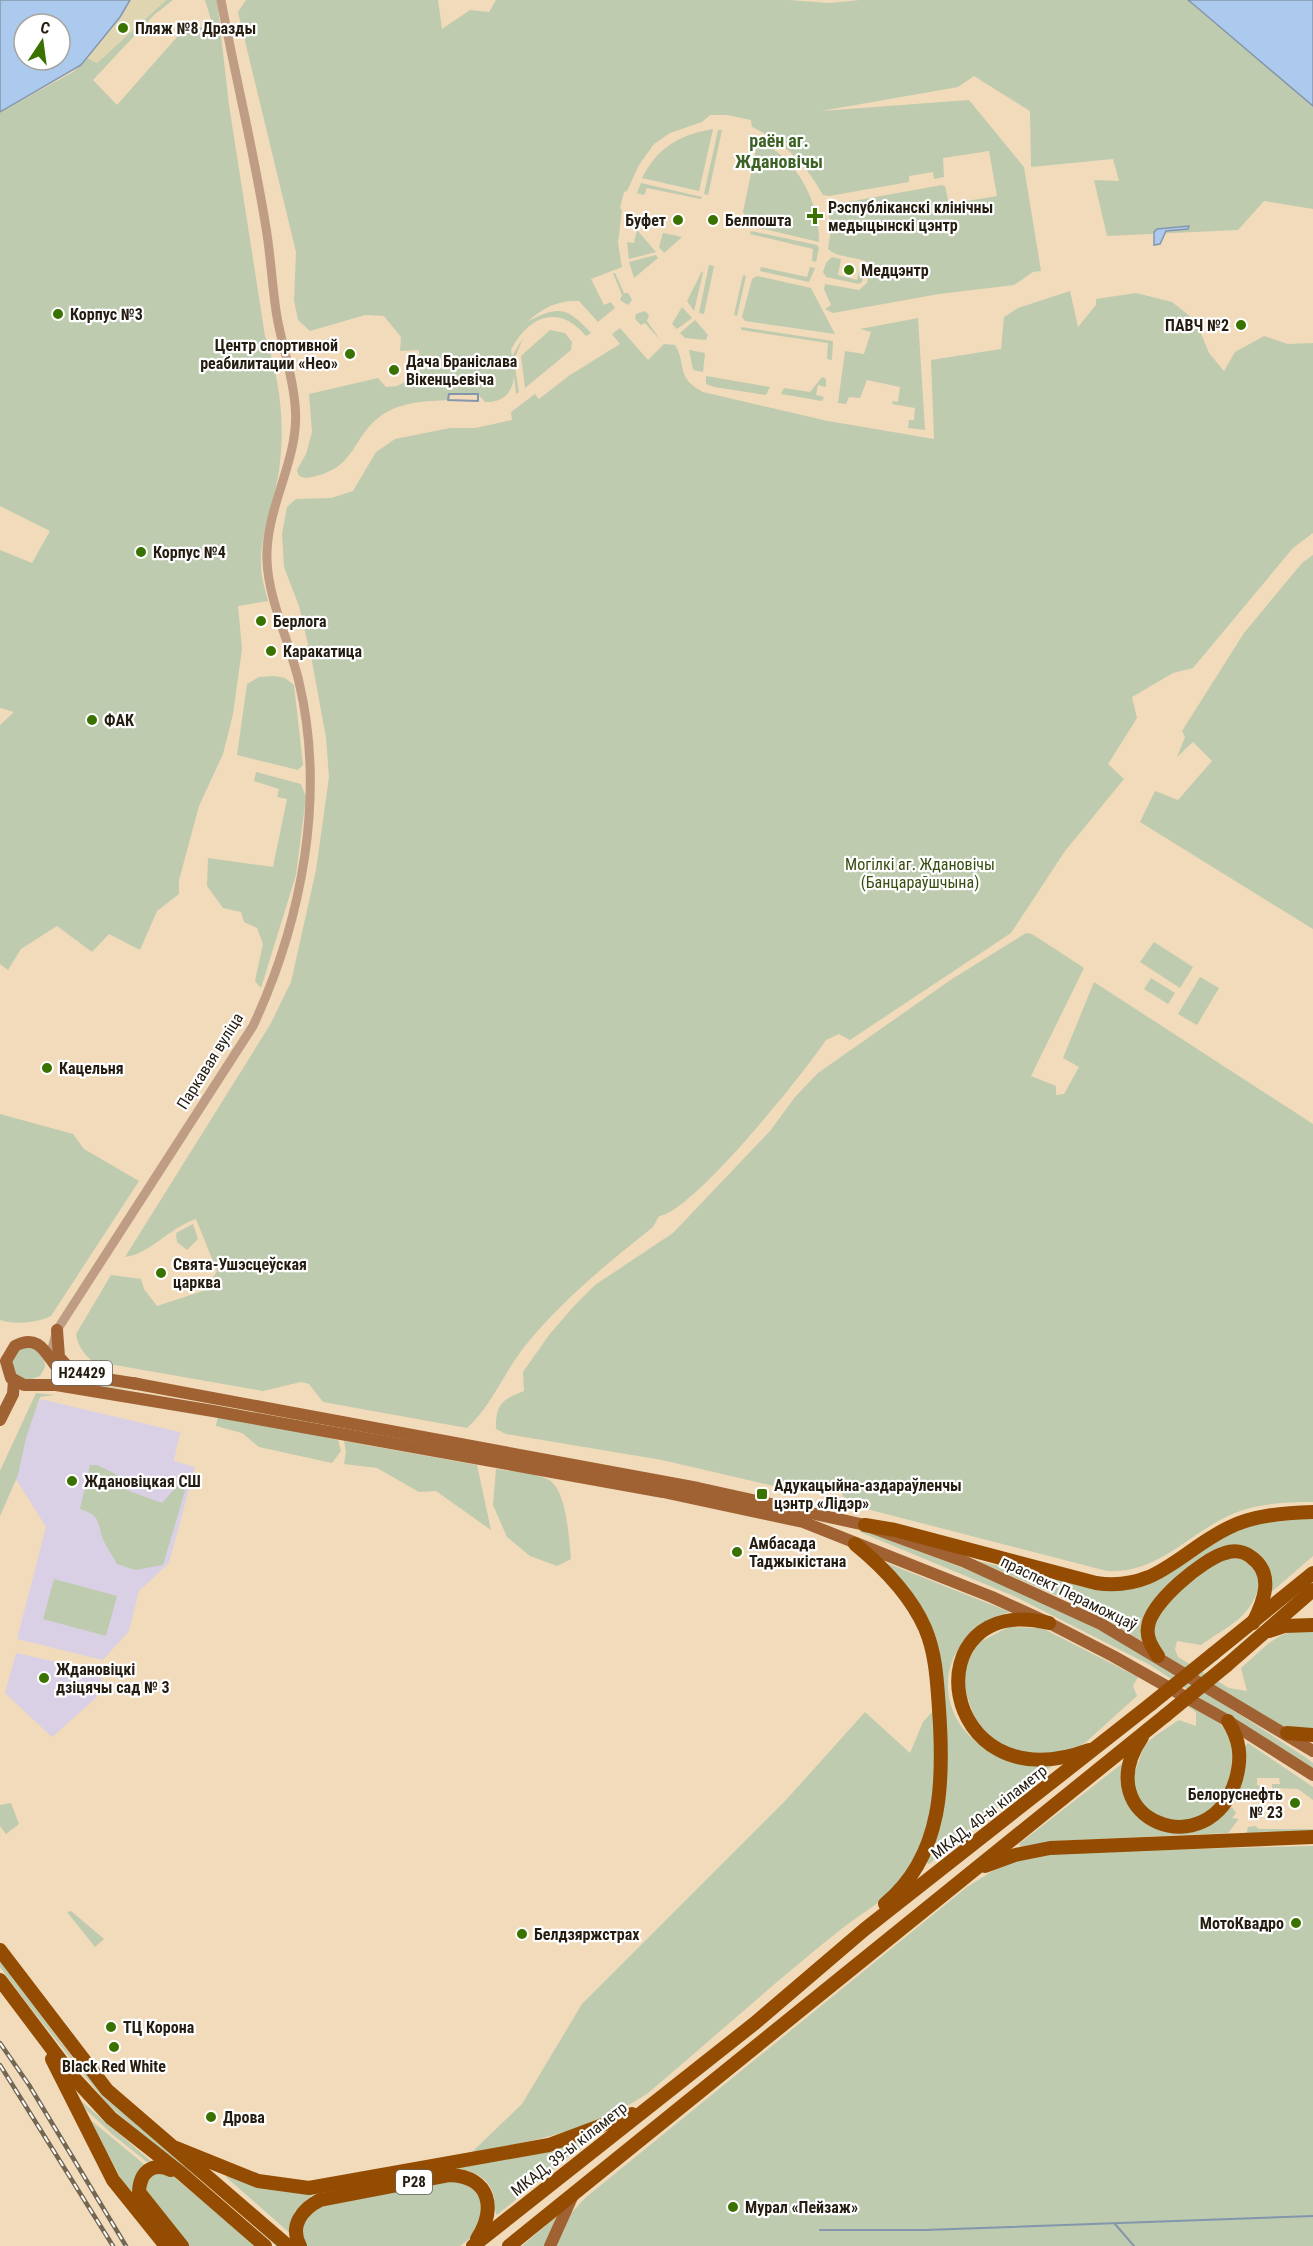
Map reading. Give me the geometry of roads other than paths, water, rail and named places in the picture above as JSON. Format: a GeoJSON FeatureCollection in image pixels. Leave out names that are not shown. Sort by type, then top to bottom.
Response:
{"type":"FeatureCollection","features":[{"type":"Feature","properties":{"kind":"highway"},"geometry":{"type":"LineString","coordinates":[[861,1524],[895,1530],[1087,1581],[1125,1585],[1154,1575],[1227,1528],[1242,1522],[1267,1516],[1313,1512]]}},
{"type":"Feature","properties":{"kind":"highway"},"geometry":{"type":"LineString","coordinates":[[855,1544],[888,1573],[924,1626],[936,1661],[942,1763],[940,1801],[928,1845],[902,1888],[878,1909],[865,1929]]}},
{"type":"Feature","properties":{"kind":"highway"},"geometry":{"type":"LineString","coordinates":[[1158,1656],[1150,1645],[1147,1628],[1155,1608],[1199,1567],[1225,1552],[1237,1551],[1248,1554],[1263,1570],[1266,1581],[1263,1603],[1253,1623]]}},
{"type":"Feature","properties":{"kind":"highway","name":"МКАД, 40-ы кіламетр"},"geometry":{"type":"LineString","coordinates":[[686,2078],[865,1929],[1102,1745],[1313,1573]]}},
{"type":"Feature","properties":{"kind":"highway","name":"МКАД, 40-ы кіламетр"},"geometry":{"type":"LineString","coordinates":[[575,2191],[1166,1715],[1313,1590]]}},
{"type":"Feature","properties":{"kind":"highway"},"geometry":{"type":"LineString","coordinates":[[1049,1623],[1019,1618],[993,1625],[976,1638],[963,1657],[957,1677],[957,1688],[963,1712],[984,1739],[1008,1754],[1023,1758],[1067,1758],[1102,1745]]}},
{"type":"Feature","properties":{"kind":"highway"},"geometry":{"type":"LineString","coordinates":[[1264,1632],[1284,1626],[1313,1625]]}},
{"type":"Feature","properties":{"kind":"highway"},"geometry":{"type":"LineString","coordinates":[[1150,1727],[1138,1743],[1130,1764],[1130,1794],[1137,1810],[1146,1817],[1168,1827],[1181,1827],[1208,1818],[1217,1812],[1230,1793],[1240,1752],[1236,1733],[1228,1721]]}},
{"type":"Feature","properties":{"kind":"highway"},"geometry":{"type":"LineString","coordinates":[[1287,1733],[1313,1735]]}},
{"type":"Feature","properties":{"kind":"highway"},"geometry":{"type":"LineString","coordinates":[[972,1871],[1015,1855],[1050,1848],[1313,1837]]}},
{"type":"Feature","properties":{"kind":"highway","name":"Р28"},"geometry":{"type":"LineString","coordinates":[[0,1950],[107,2090],[288,2246]]}},
{"type":"Feature","properties":{"kind":"highway"},"geometry":{"type":"LineString","coordinates":[[0,1980],[86,2092],[111,2118],[182,2174],[264,2246]]}},
{"type":"Feature","properties":{"kind":"highway"},"geometry":{"type":"LineString","coordinates":[[40,2034],[113,2180],[166,2246]]}},
{"type":"Feature","properties":{"kind":"highway","name":"МКАД, 39-ы кіламетр"},"geometry":{"type":"LineString","coordinates":[[473,2246],[686,2078]]}},
{"type":"Feature","properties":{"kind":"highway","name":"Р28"},"geometry":{"type":"LineString","coordinates":[[176,2148],[258,2181],[309,2188],[549,2145],[609,2124],[651,2106]]}},
{"type":"Feature","properties":{"kind":"highway"},"geometry":{"type":"LineString","coordinates":[[182,2174],[166,2168],[151,2168],[142,2177],[139,2192],[182,2246]]}},
{"type":"Feature","properties":{"kind":"highway","name":"Р28"},"geometry":{"type":"LineString","coordinates":[[300,2246],[297,2240],[299,2217],[309,2206],[320,2200],[450,2175],[470,2179],[486,2195],[489,2209],[488,2220],[473,2246]]}},
{"type":"Feature","properties":{"kind":"highway"},"geometry":{"type":"LineString","coordinates":[[509,2246],[575,2191]]}},
{"type":"Feature","properties":{"kind":"main road","name":"Н24429"},"geometry":{"type":"LineString","coordinates":[[57,1330],[59,1357],[65,1365],[77,1372],[138,1384]]}},
{"type":"Feature","properties":{"kind":"main road","name":"Н24429"},"geometry":{"type":"LineString","coordinates":[[10,1401],[44,1378],[50,1358],[35,1343],[22,1342],[10,1351],[6,1368],[14,1380],[31,1385]]}},
{"type":"Feature","properties":{"kind":"main road"},"geometry":{"type":"LineString","coordinates":[[50,1358],[61,1372],[138,1384]]}},
{"type":"Feature","properties":{"kind":"main road","name":"Н24429"},"geometry":{"type":"LineString","coordinates":[[0,1420],[10,1401],[14,1380]]}},
{"type":"Feature","properties":{"kind":"main road","name":"праспект Пераможцаў"},"geometry":{"type":"LineString","coordinates":[[138,1384],[698,1488],[861,1524],[1016,1583],[1101,1624],[1287,1733],[1313,1751]]}},
{"type":"Feature","properties":{"kind":"main road"},"geometry":{"type":"LineString","coordinates":[[31,1385],[56,1385],[213,1411],[663,1492],[788,1518],[992,1597],[1049,1623],[1228,1721],[1313,1775]]}},
{"type":"Feature","properties":{"kind":"main road"},"geometry":{"type":"LineString","coordinates":[[855,1544],[853,1532],[861,1524]]}},
{"type":"Feature","properties":{"kind":"main road"},"geometry":{"type":"LineString","coordinates":[[550,2246],[575,2191]]}},
{"type":"Feature","properties":{"kind":"street","name":"Паркавая вуліца"},"geometry":{"type":"LineString","coordinates":[[50,1358],[57,1330],[237,1053],[261,1009],[276,968],[299,884],[308,822],[312,777],[308,724],[299,681],[267,562],[272,522],[295,438],[296,405],[277,316],[261,199],[220,0]]}},
{"type":"Feature","properties":{"kind":"street","name":"Паркавая вуліца"},"geometry":{"type":"LineString","coordinates":[[35,1343],[57,1330]]}},
{"type":"Feature","properties":{"kind":"water"},"geometry":{"type":"Polygon","coordinates":[[[0,0],[130,0],[120,17],[81,65],[72,70],[72,12],[12,12],[12,72],[69,72],[0,112],[0,0]]]}},
{"type":"Feature","properties":{"kind":"water"},"geometry":{"type":"Polygon","coordinates":[[[1188,0],[1313,0],[1313,106],[1193,4],[1188,0]]]}},
{"type":"Feature","properties":{"kind":"water"},"geometry":{"type":"Polygon","coordinates":[[[1189,226],[1188,229],[1166,231],[1160,244],[1154,245],[1154,232],[1157,229],[1189,226]]]}},
{"type":"Feature","properties":{"kind":"waterway"},"geometry":{"type":"LineString","coordinates":[[449,394],[478,394],[478,401],[448,400],[449,394]]}},
{"type":"Feature","properties":{"kind":"waterway"},"geometry":{"type":"LineString","coordinates":[[820,2230],[925,2230],[1313,2216]]}},
{"type":"Feature","properties":{"kind":"waterway"},"geometry":{"type":"LineString","coordinates":[[1115,2224],[1134,2246]]}},
{"type":"Feature","properties":{"kind":"railway"},"geometry":{"type":"LineString","coordinates":[[0,2043],[29,2085],[126,2246]]}},
{"type":"Feature","properties":{"kind":"railway"},"geometry":{"type":"LineString","coordinates":[[0,2065],[113,2246]]}},
{"type":"Feature","properties":{"kind":"place","name":"Пляж №8 Дразды"},"geometry":{"type":"Point","coordinates":[123,28]}},
{"type":"Feature","properties":{"kind":"place","name":"Рэспубліканскі клінічны медыцынскі цэнтр"},"geometry":{"type":"Point","coordinates":[815,216]}},
{"type":"Feature","properties":{"kind":"place","name":"Буфет"},"geometry":{"type":"Point","coordinates":[678,220]}},
{"type":"Feature","properties":{"kind":"place","name":"Белпошта"},"geometry":{"type":"Point","coordinates":[713,220]}},
{"type":"Feature","properties":{"kind":"place","name":"Медцэнтр"},"geometry":{"type":"Point","coordinates":[849,270]}},
{"type":"Feature","properties":{"kind":"place","name":"Корпус №3"},"geometry":{"type":"Point","coordinates":[58,314]}},
{"type":"Feature","properties":{"kind":"place","name":"ПАВЧ №2"},"geometry":{"type":"Point","coordinates":[1241,325]}},
{"type":"Feature","properties":{"kind":"place","name":"Центр спортивной реабилитации «Нео»"},"geometry":{"type":"Point","coordinates":[350,354]}},
{"type":"Feature","properties":{"kind":"place","name":"Дача Браніслава Вікенцьевіча"},"geometry":{"type":"Point","coordinates":[394,370]}},
{"type":"Feature","properties":{"kind":"place","name":"Корпус №4"},"geometry":{"type":"Point","coordinates":[141,552]}},
{"type":"Feature","properties":{"kind":"place","name":"Берлога"},"geometry":{"type":"Point","coordinates":[261,621]}},
{"type":"Feature","properties":{"kind":"place","name":"Каракатица"},"geometry":{"type":"Point","coordinates":[271,651]}},
{"type":"Feature","properties":{"kind":"place","name":"ФАК"},"geometry":{"type":"Point","coordinates":[92,720]}},
{"type":"Feature","properties":{"kind":"place","name":"Кацельня"},"geometry":{"type":"Point","coordinates":[47,1068]}},
{"type":"Feature","properties":{"kind":"place","name":"Свята-Ушэсцеўская царква"},"geometry":{"type":"Point","coordinates":[161,1273]}},
{"type":"Feature","properties":{"kind":"place","name":"Ждановіцкая СШ"},"geometry":{"type":"Point","coordinates":[72,1481]}},
{"type":"Feature","properties":{"kind":"place","name":"Адукацыйна-аздараўленчы цэнтр «Лідэр»"},"geometry":{"type":"Point","coordinates":[762,1494]}},
{"type":"Feature","properties":{"kind":"place","name":"Амбасада Таджыкістана"},"geometry":{"type":"Point","coordinates":[737,1552]}},
{"type":"Feature","properties":{"kind":"place","name":"Ждановіцкі дзіцячы сад № 3"},"geometry":{"type":"Point","coordinates":[44,1678]}},
{"type":"Feature","properties":{"kind":"place","name":"Белоруснефть № 23"},"geometry":{"type":"Point","coordinates":[1295,1803]}},
{"type":"Feature","properties":{"kind":"place","name":"МотоКвадро"},"geometry":{"type":"Point","coordinates":[1296,1923]}},
{"type":"Feature","properties":{"kind":"place","name":"Белдзяржстрах"},"geometry":{"type":"Point","coordinates":[522,1934]}},
{"type":"Feature","properties":{"kind":"place","name":"ТЦ Корона"},"geometry":{"type":"Point","coordinates":[111,2027]}},
{"type":"Feature","properties":{"kind":"place","name":"Black Red White"},"geometry":{"type":"Point","coordinates":[114,2047]}},
{"type":"Feature","properties":{"kind":"place","name":"Дрова"},"geometry":{"type":"Point","coordinates":[211,2117]}},
{"type":"Feature","properties":{"kind":"place","name":"Мурал «Пейзаж»"},"geometry":{"type":"Point","coordinates":[733,2207]}},
{"type":"Feature","properties":{"kind":"district","name":"раён аг. Ждановічы"},"geometry":{"type":"Point","coordinates":[779,150]}},
{"type":"Feature","properties":{"kind":"park label","name":"Могілкі аг. Ждановічы (Банцараўшчына)"},"geometry":{"type":"Point","coordinates":[920,873]}}]}
